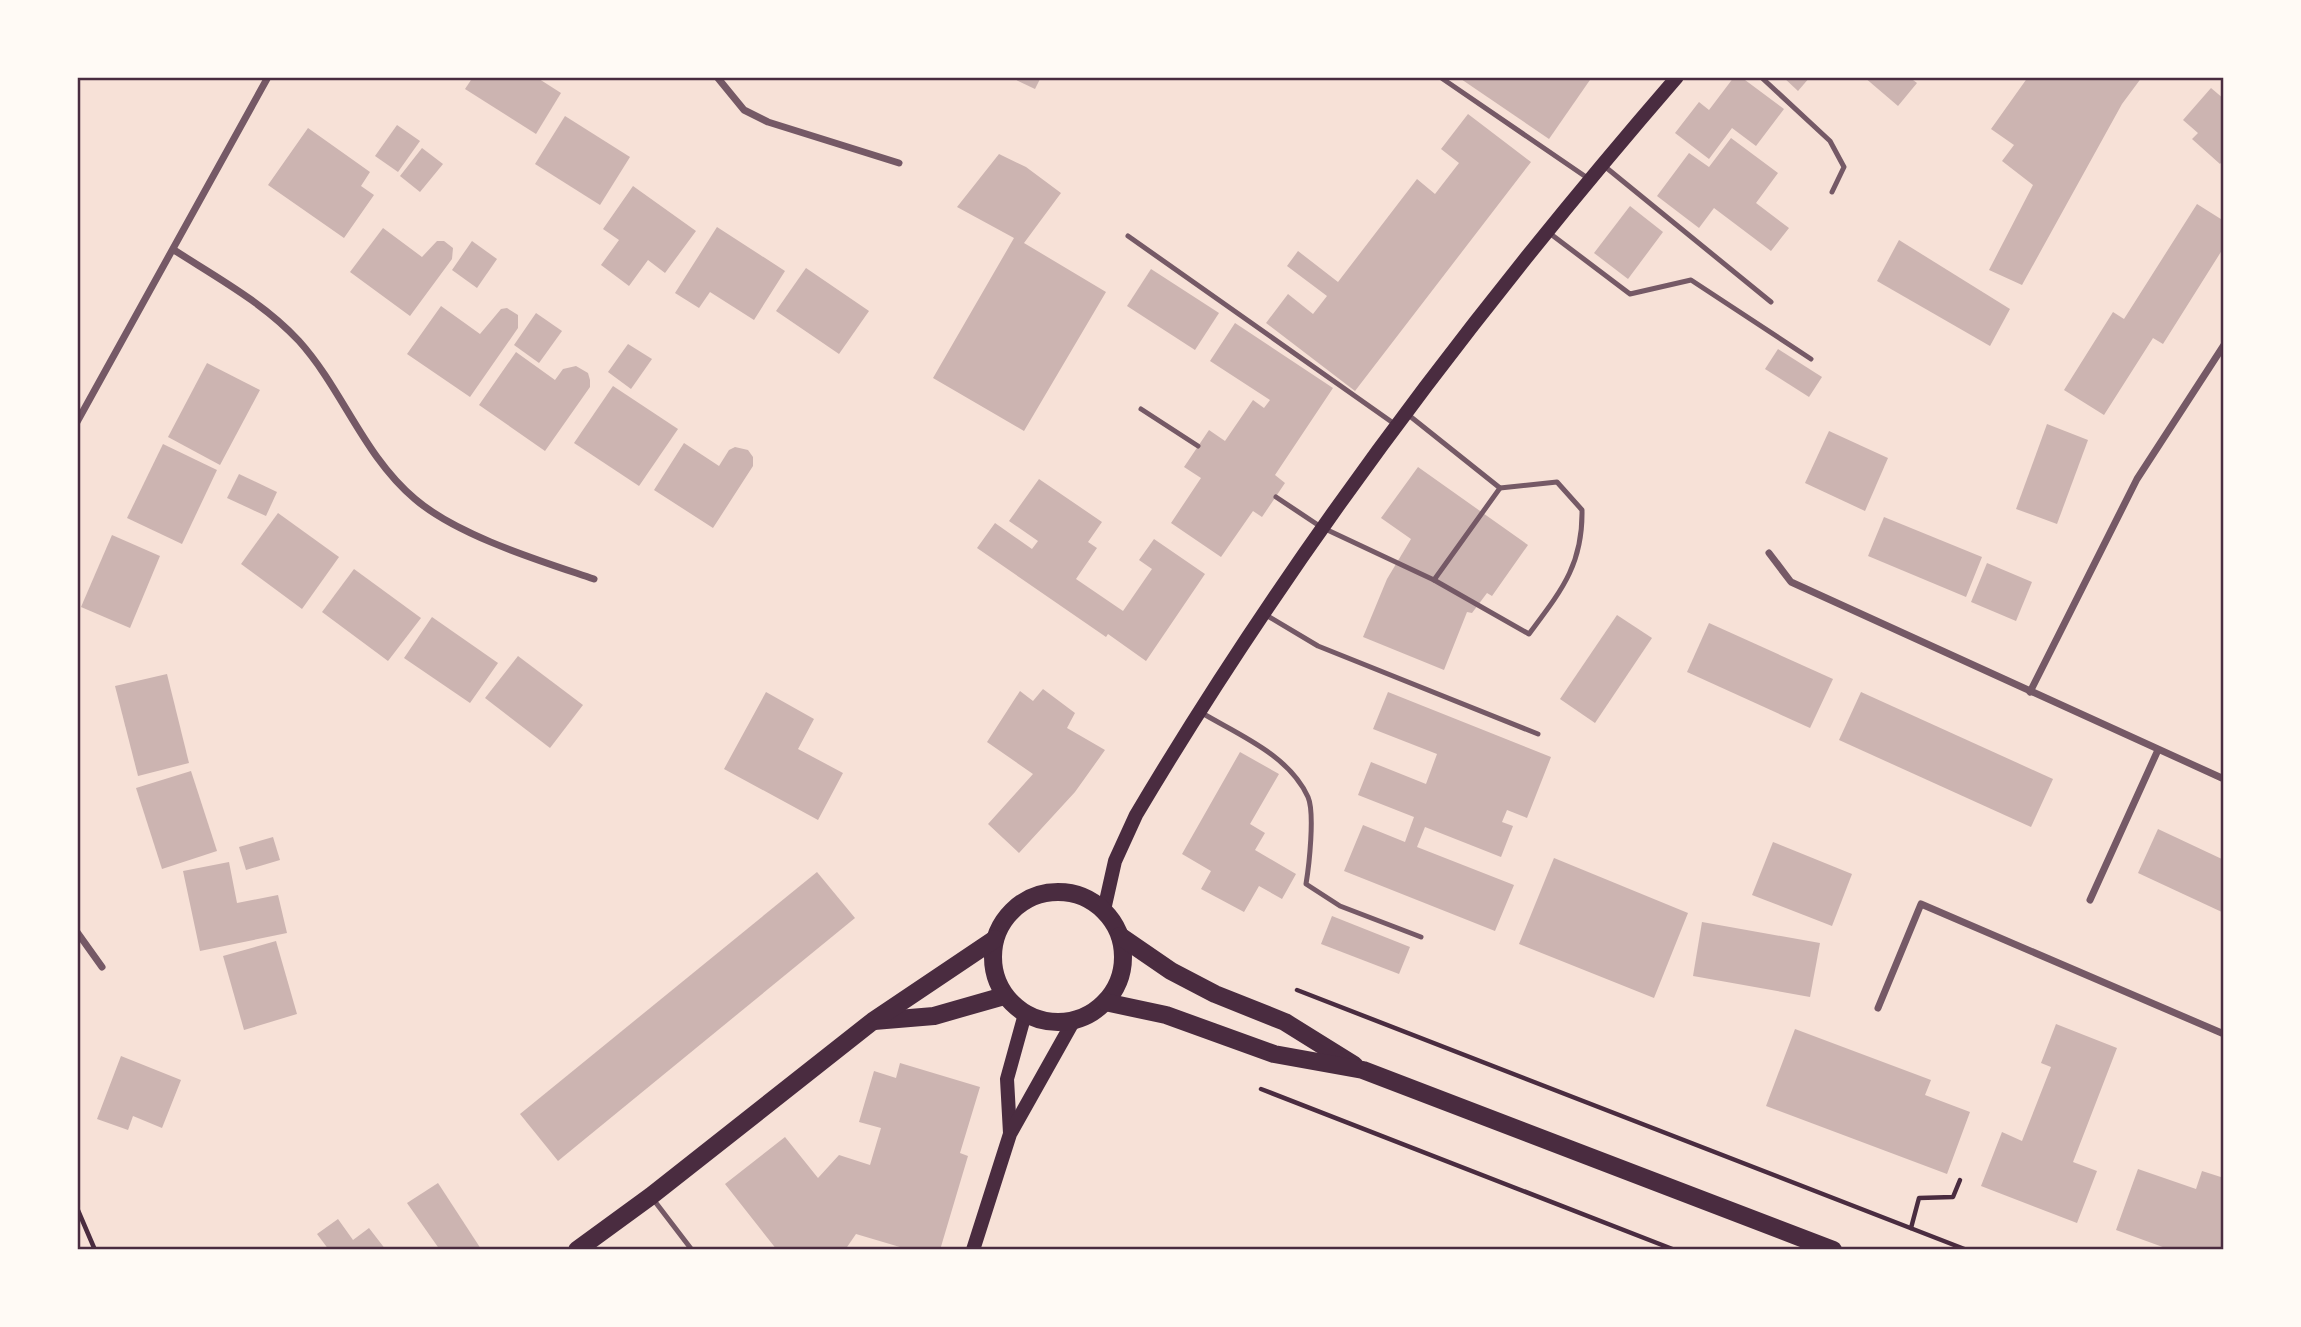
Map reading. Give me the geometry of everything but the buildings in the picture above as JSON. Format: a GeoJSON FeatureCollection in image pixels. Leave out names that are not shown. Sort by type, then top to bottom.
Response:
{"type":"FeatureCollection","features":[{"type":"Feature","properties":{"kind":"main road"},"geometry":{"type":"LineString","coordinates":[[1104,910],[1115,861],[1136,814],[1199,712],[1321,527],[1405,412],[1547,231],[1677,77]]}},
{"type":"Feature","properties":{"kind":"main road"},"geometry":{"type":"LineString","coordinates":[[1048,892],[1078,895],[1104,910],[1120,936],[1123,954],[1122,971],[1116,988],[1105,1002],[1086,1017],[1043,1021],[1026,1014],[1004,996],[995,976],[992,957],[995,939],[1008,913],[1033,896],[1048,892]]}},
{"type":"Feature","properties":{"kind":"main road"},"geometry":{"type":"LineString","coordinates":[[1120,936],[1171,971],[1215,994],[1286,1022],[1363,1070]]}},
{"type":"Feature","properties":{"kind":"main road"},"geometry":{"type":"LineString","coordinates":[[577,1250],[651,1196],[873,1021],[995,939]]}},
{"type":"Feature","properties":{"kind":"main road"},"geometry":{"type":"LineString","coordinates":[[873,1021],[934,1016],[1004,996]]}},
{"type":"Feature","properties":{"kind":"main road"},"geometry":{"type":"LineString","coordinates":[[1105,1002],[1166,1016],[1274,1054],[1363,1070],[1833,1250]]}},
{"type":"Feature","properties":{"kind":"main road"},"geometry":{"type":"LineString","coordinates":[[1010,1134],[1007,1079],[1026,1014]]}},
{"type":"Feature","properties":{"kind":"main road"},"geometry":{"type":"LineString","coordinates":[[973,1250],[1010,1134],[1074,1020]]}},
{"type":"Feature","properties":{"kind":"street"},"geometry":{"type":"LineString","coordinates":[[77,422],[268,77]]}},
{"type":"Feature","properties":{"kind":"street"},"geometry":{"type":"LineString","coordinates":[[717,77],[744,110],[768,122],[899,163]]}},
{"type":"Feature","properties":{"kind":"street"},"geometry":{"type":"LineString","coordinates":[[174,250],[254,301],[298,340],[327,378],[382,468],[416,501],[471,533],[529,558],[594,579]]}},
{"type":"Feature","properties":{"kind":"street"},"geometry":{"type":"LineString","coordinates":[[2030,692],[2137,479],[2224,345]]}},
{"type":"Feature","properties":{"kind":"street"},"geometry":{"type":"LineString","coordinates":[[1769,553],[1791,582],[2224,779]]}},
{"type":"Feature","properties":{"kind":"street"},"geometry":{"type":"LineString","coordinates":[[2090,900],[2158,750]]}},
{"type":"Feature","properties":{"kind":"street"},"geometry":{"type":"LineString","coordinates":[[1878,1008],[1921,904],[2224,1034]]}},
{"type":"Feature","properties":{"kind":"street"},"geometry":{"type":"LineString","coordinates":[[77,932],[102,967]]}},
{"type":"Feature","properties":{"kind":"lane"},"geometry":{"type":"LineString","coordinates":[[1440,77],[1589,179]]}},
{"type":"Feature","properties":{"kind":"lane"},"geometry":{"type":"LineString","coordinates":[[1761,77],[1830,141],[1844,167],[1832,192]]}},
{"type":"Feature","properties":{"kind":"lane"},"geometry":{"type":"LineString","coordinates":[[1602,164],[1771,302]]}},
{"type":"Feature","properties":{"kind":"lane"},"geometry":{"type":"LineString","coordinates":[[1547,231],[1630,293],[1691,280],[1811,359]]}},
{"type":"Feature","properties":{"kind":"lane"},"geometry":{"type":"LineString","coordinates":[[1128,236],[1396,425]]}},
{"type":"Feature","properties":{"kind":"lane"},"geometry":{"type":"LineString","coordinates":[[1141,409],[1198,446]]}},
{"type":"Feature","properties":{"kind":"lane"},"geometry":{"type":"LineString","coordinates":[[1276,497],[1321,527],[1434,580],[1530,634],[1569,580],[1583,540],[1582,510],[1557,482],[1500,488],[1405,412]]}},
{"type":"Feature","properties":{"kind":"lane"},"geometry":{"type":"LineString","coordinates":[[1434,580],[1500,488]]}},
{"type":"Feature","properties":{"kind":"lane"},"geometry":{"type":"LineString","coordinates":[[1264,614],[1318,646],[1538,734]]}},
{"type":"Feature","properties":{"kind":"lane"},"geometry":{"type":"LineString","coordinates":[[1199,712],[1285,765],[1309,799],[1310,854],[1306,884],[1340,905],[1421,937]]}},
{"type":"Feature","properties":{"kind":"lane"},"geometry":{"type":"LineString","coordinates":[[651,1196],[692,1250]]}},
{"type":"Feature","properties":{"kind":"path"},"geometry":{"type":"LineString","coordinates":[[1297,990],[1967,1250]]}},
{"type":"Feature","properties":{"kind":"path"},"geometry":{"type":"LineString","coordinates":[[1261,1089],[1675,1250]]}},
{"type":"Feature","properties":{"kind":"path"},"geometry":{"type":"LineString","coordinates":[[1911,1228],[1919,1198],[1953,1197],[1960,1180]]}},
{"type":"Feature","properties":{"kind":"path"},"geometry":{"type":"LineString","coordinates":[[77,1208],[95,1250]]}}]}
